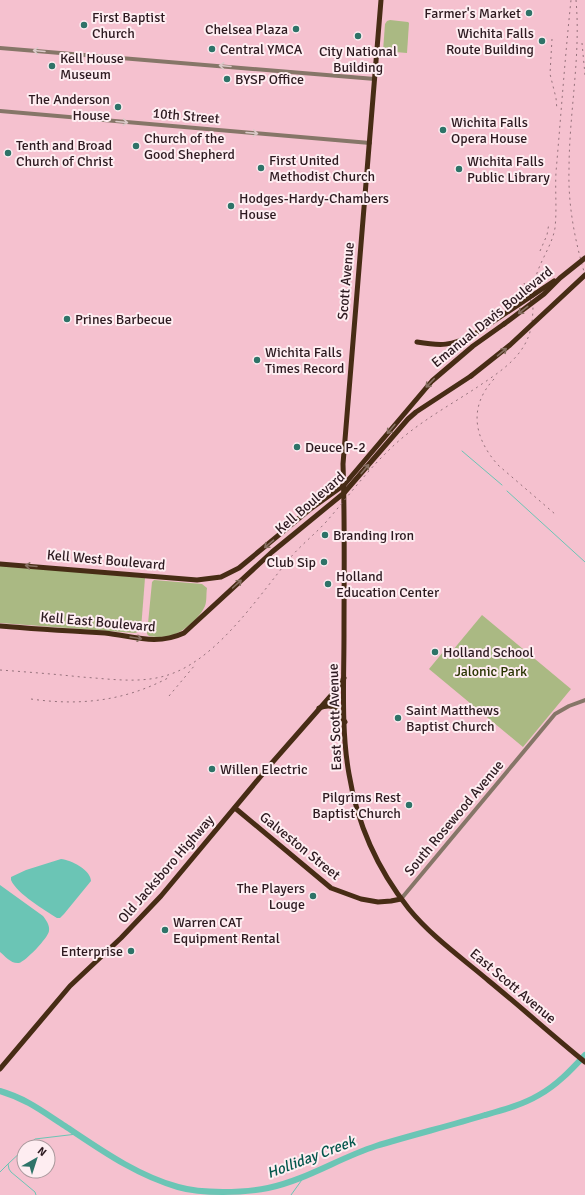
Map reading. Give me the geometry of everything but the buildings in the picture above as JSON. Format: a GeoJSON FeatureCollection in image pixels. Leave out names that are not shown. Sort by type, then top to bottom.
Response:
{"type":"FeatureCollection","features":[{"type":"Feature","properties":{"kind":"main road","name":"Scott Avenue"},"geometry":{"type":"LineString","coordinates":[[344,493],[344,457],[381,0]]}},
{"type":"Feature","properties":{"kind":"main road","name":"Emanual Davis Boulevard"},"geometry":{"type":"LineString","coordinates":[[416,399],[447,367],[544,294],[560,278],[585,258]]}},
{"type":"Feature","properties":{"kind":"main road","name":"Emanual Davis Boulevard"},"geometry":{"type":"LineString","coordinates":[[421,409],[471,376],[510,345],[585,275]]}},
{"type":"Feature","properties":{"kind":"main road"},"geometry":{"type":"LineString","coordinates":[[418,342],[445,345],[458,342],[473,335],[550,283],[560,278]]}},
{"type":"Feature","properties":{"kind":"main road","name":"Kell Boulevard"},"geometry":{"type":"LineString","coordinates":[[210,579],[221,577],[248,562],[309,510],[344,485],[416,399]]}},
{"type":"Feature","properties":{"kind":"main road","name":"Kell Boulevard"},"geometry":{"type":"LineString","coordinates":[[208,610],[272,552],[344,493],[408,419],[421,409]]}},
{"type":"Feature","properties":{"kind":"main road","name":"East Scott Avenue"},"geometry":{"type":"LineString","coordinates":[[344,493],[345,745],[348,772],[361,823],[377,861],[401,899],[442,944],[491,982],[585,1062]]}},
{"type":"Feature","properties":{"kind":"main road","name":"Kell West Boulevard"},"geometry":{"type":"LineString","coordinates":[[0,564],[197,580],[210,579]]}},
{"type":"Feature","properties":{"kind":"main road","name":"Kell East Boulevard"},"geometry":{"type":"LineString","coordinates":[[0,626],[107,634],[144,639],[170,639],[184,632],[208,610]]}},
{"type":"Feature","properties":{"kind":"main road","name":"Old Jacksboro Highway"},"geometry":{"type":"LineString","coordinates":[[0,1069],[70,986],[121,938],[161,896],[318,708],[335,691],[344,678]]}},
{"type":"Feature","properties":{"kind":"main road"},"geometry":{"type":"LineString","coordinates":[[318,708],[329,706],[336,708],[345,722]]}},
{"type":"Feature","properties":{"kind":"main road","name":"Galveston Street"},"geometry":{"type":"LineString","coordinates":[[235,808],[331,888],[361,899],[378,902],[401,899]]}},
{"type":"Feature","properties":{"kind":"street"},"geometry":{"type":"LineString","coordinates":[[0,48],[375,79]]}},
{"type":"Feature","properties":{"kind":"street","name":"10th Street"},"geometry":{"type":"LineString","coordinates":[[0,111],[370,143]]}},
{"type":"Feature","properties":{"kind":"street","name":"South Rosewood Avenue"},"geometry":{"type":"LineString","coordinates":[[401,899],[555,714],[569,706],[585,700]]}},
{"type":"Feature","properties":{"kind":"green space"},"geometry":{"type":"Polygon","coordinates":[[[390,20],[409,23],[407,53],[383,51],[385,24],[390,20]]]}},
{"type":"Feature","properties":{"kind":"green space"},"geometry":{"type":"Polygon","coordinates":[[[0,565],[145,578],[141,629],[135,633],[0,623],[0,565]]]}},
{"type":"Feature","properties":{"kind":"green space"},"geometry":{"type":"Polygon","coordinates":[[[154,580],[202,584],[207,588],[206,604],[204,608],[191,624],[180,632],[163,637],[149,636],[147,634],[152,582],[154,580]]]}},
{"type":"Feature","properties":{"kind":"green space","name":"Jalonic Park"},"geometry":{"type":"Polygon","coordinates":[[[482,615],[571,689],[523,747],[429,669],[448,646],[453,650],[482,615]]]}},
{"type":"Feature","properties":{"kind":"shaded area"},"geometry":{"type":"Polygon","coordinates":[[[61,859],[70,861],[80,866],[88,873],[91,881],[64,914],[60,918],[57,918],[19,891],[11,880],[11,877],[26,870],[61,859]]]}},
{"type":"Feature","properties":{"kind":"shaded area"},"geometry":{"type":"Polygon","coordinates":[[[0,885],[43,916],[49,927],[48,934],[41,944],[19,963],[11,961],[0,952],[0,885]]]}},
{"type":"Feature","properties":{"kind":"waterway"},"geometry":{"type":"LineString","coordinates":[[462,451],[502,485]]}},
{"type":"Feature","properties":{"kind":"waterway"},"geometry":{"type":"LineString","coordinates":[[507,491],[585,562]]}},
{"type":"Feature","properties":{"kind":"waterway","name":"Holliday Creek"},"geometry":{"type":"LineString","coordinates":[[0,1091],[10,1094],[34,1106],[119,1161],[148,1176],[188,1189],[210,1192],[235,1192],[258,1190],[296,1180],[349,1156],[376,1146],[499,1111],[533,1099],[558,1082],[585,1055]]}},
{"type":"Feature","properties":{"kind":"waterway"},"geometry":{"type":"LineString","coordinates":[[35,1139],[77,1134]]}},
{"type":"Feature","properties":{"kind":"waterway"},"geometry":{"type":"LineString","coordinates":[[16,1156],[8,1164],[9,1169],[16,1176]]}},
{"type":"Feature","properties":{"kind":"waterway"},"geometry":{"type":"LineString","coordinates":[[0,1172],[8,1164]]}},
{"type":"Feature","properties":{"kind":"waterway"},"geometry":{"type":"LineString","coordinates":[[291,1195],[304,1177]]}},
{"type":"Feature","properties":{"kind":"waterway"},"geometry":{"type":"LineString","coordinates":[[19,1179],[35,1192],[36,1195]]}},
{"type":"Feature","properties":{"kind":"railway"},"geometry":{"type":"LineString","coordinates":[[0,670],[105,679],[141,680],[165,676],[193,663],[224,638],[252,606],[290,558],[326,522],[364,476],[389,450],[420,424],[498,373],[523,348],[530,333],[535,280],[555,228],[556,172],[571,0]]}},
{"type":"Feature","properties":{"kind":"railway"},"geometry":{"type":"LineString","coordinates":[[576,0],[577,43],[569,183],[573,223],[585,275]]}},
{"type":"Feature","properties":{"kind":"railway"},"geometry":{"type":"LineString","coordinates":[[552,39],[550,74],[556,98],[557,110]]}},
{"type":"Feature","properties":{"kind":"railway"},"geometry":{"type":"LineString","coordinates":[[582,43],[585,75]]}},
{"type":"Feature","properties":{"kind":"railway"},"geometry":{"type":"LineString","coordinates":[[540,251],[547,235],[549,223]]}},
{"type":"Feature","properties":{"kind":"railway"},"geometry":{"type":"LineString","coordinates":[[524,283],[530,296],[531,303]]}},
{"type":"Feature","properties":{"kind":"railway"},"geometry":{"type":"LineString","coordinates":[[494,379],[480,400],[477,422],[479,433],[490,455],[498,465],[555,514]]}},
{"type":"Feature","properties":{"kind":"railway"},"geometry":{"type":"LineString","coordinates":[[169,696],[195,665]]}},
{"type":"Feature","properties":{"kind":"railway"},"geometry":{"type":"LineString","coordinates":[[31,699],[67,702],[101,700],[135,692],[168,678]]}},
{"type":"Feature","properties":{"kind":"place","name":"Farmer's Market"},"geometry":{"type":"Point","coordinates":[529,13]}},
{"type":"Feature","properties":{"kind":"place","name":"First Baptist Church"},"geometry":{"type":"Point","coordinates":[84,25]}},
{"type":"Feature","properties":{"kind":"place","name":"Chelsea Plaza"},"geometry":{"type":"Point","coordinates":[296,29]}},
{"type":"Feature","properties":{"kind":"place","name":"City National Building"},"geometry":{"type":"Point","coordinates":[358,36]}},
{"type":"Feature","properties":{"kind":"place","name":"Wichita Falls Route Building"},"geometry":{"type":"Point","coordinates":[542,41]}},
{"type":"Feature","properties":{"kind":"place","name":"Central YMCA"},"geometry":{"type":"Point","coordinates":[212,49]}},
{"type":"Feature","properties":{"kind":"place","name":"Kell House Museum"},"geometry":{"type":"Point","coordinates":[52,66]}},
{"type":"Feature","properties":{"kind":"place","name":"BYSP Office"},"geometry":{"type":"Point","coordinates":[227,79]}},
{"type":"Feature","properties":{"kind":"place","name":"The Anderson House"},"geometry":{"type":"Point","coordinates":[118,107]}},
{"type":"Feature","properties":{"kind":"place","name":"Wichita Falls Opera House"},"geometry":{"type":"Point","coordinates":[443,130]}},
{"type":"Feature","properties":{"kind":"place","name":"Church of the Good Shepherd"},"geometry":{"type":"Point","coordinates":[136,146]}},
{"type":"Feature","properties":{"kind":"place","name":"Tenth and Broad Church of Christ"},"geometry":{"type":"Point","coordinates":[8,153]}},
{"type":"Feature","properties":{"kind":"place","name":"First United Methodist Church"},"geometry":{"type":"Point","coordinates":[261,168]}},
{"type":"Feature","properties":{"kind":"place","name":"Wichita Falls Public Library"},"geometry":{"type":"Point","coordinates":[459,169]}},
{"type":"Feature","properties":{"kind":"place","name":"Hodges-Hardy-Chambers House"},"geometry":{"type":"Point","coordinates":[231,206]}},
{"type":"Feature","properties":{"kind":"place","name":"Prines Barbecue"},"geometry":{"type":"Point","coordinates":[67,319]}},
{"type":"Feature","properties":{"kind":"place","name":"Wichita Falls Times Record"},"geometry":{"type":"Point","coordinates":[257,360]}},
{"type":"Feature","properties":{"kind":"place","name":"Deuce P-2"},"geometry":{"type":"Point","coordinates":[297,447]}},
{"type":"Feature","properties":{"kind":"place","name":"Branding Iron"},"geometry":{"type":"Point","coordinates":[325,535]}},
{"type":"Feature","properties":{"kind":"place","name":"Club Sip"},"geometry":{"type":"Point","coordinates":[324,562]}},
{"type":"Feature","properties":{"kind":"place","name":"Holland Education Center"},"geometry":{"type":"Point","coordinates":[328,584]}},
{"type":"Feature","properties":{"kind":"place","name":"Holland School"},"geometry":{"type":"Point","coordinates":[435,652]}},
{"type":"Feature","properties":{"kind":"place","name":"Saint Matthews Baptist Church"},"geometry":{"type":"Point","coordinates":[398,718]}},
{"type":"Feature","properties":{"kind":"place","name":"Willen Electric"},"geometry":{"type":"Point","coordinates":[212,769]}},
{"type":"Feature","properties":{"kind":"place","name":"Pilgrims Rest Baptist Church"},"geometry":{"type":"Point","coordinates":[409,805]}},
{"type":"Feature","properties":{"kind":"place","name":"The Players Louge"},"geometry":{"type":"Point","coordinates":[313,896]}},
{"type":"Feature","properties":{"kind":"place","name":"Warren CAT Equipment Rental"},"geometry":{"type":"Point","coordinates":[165,930]}},
{"type":"Feature","properties":{"kind":"place","name":"Enterprise"},"geometry":{"type":"Point","coordinates":[131,951]}}]}
